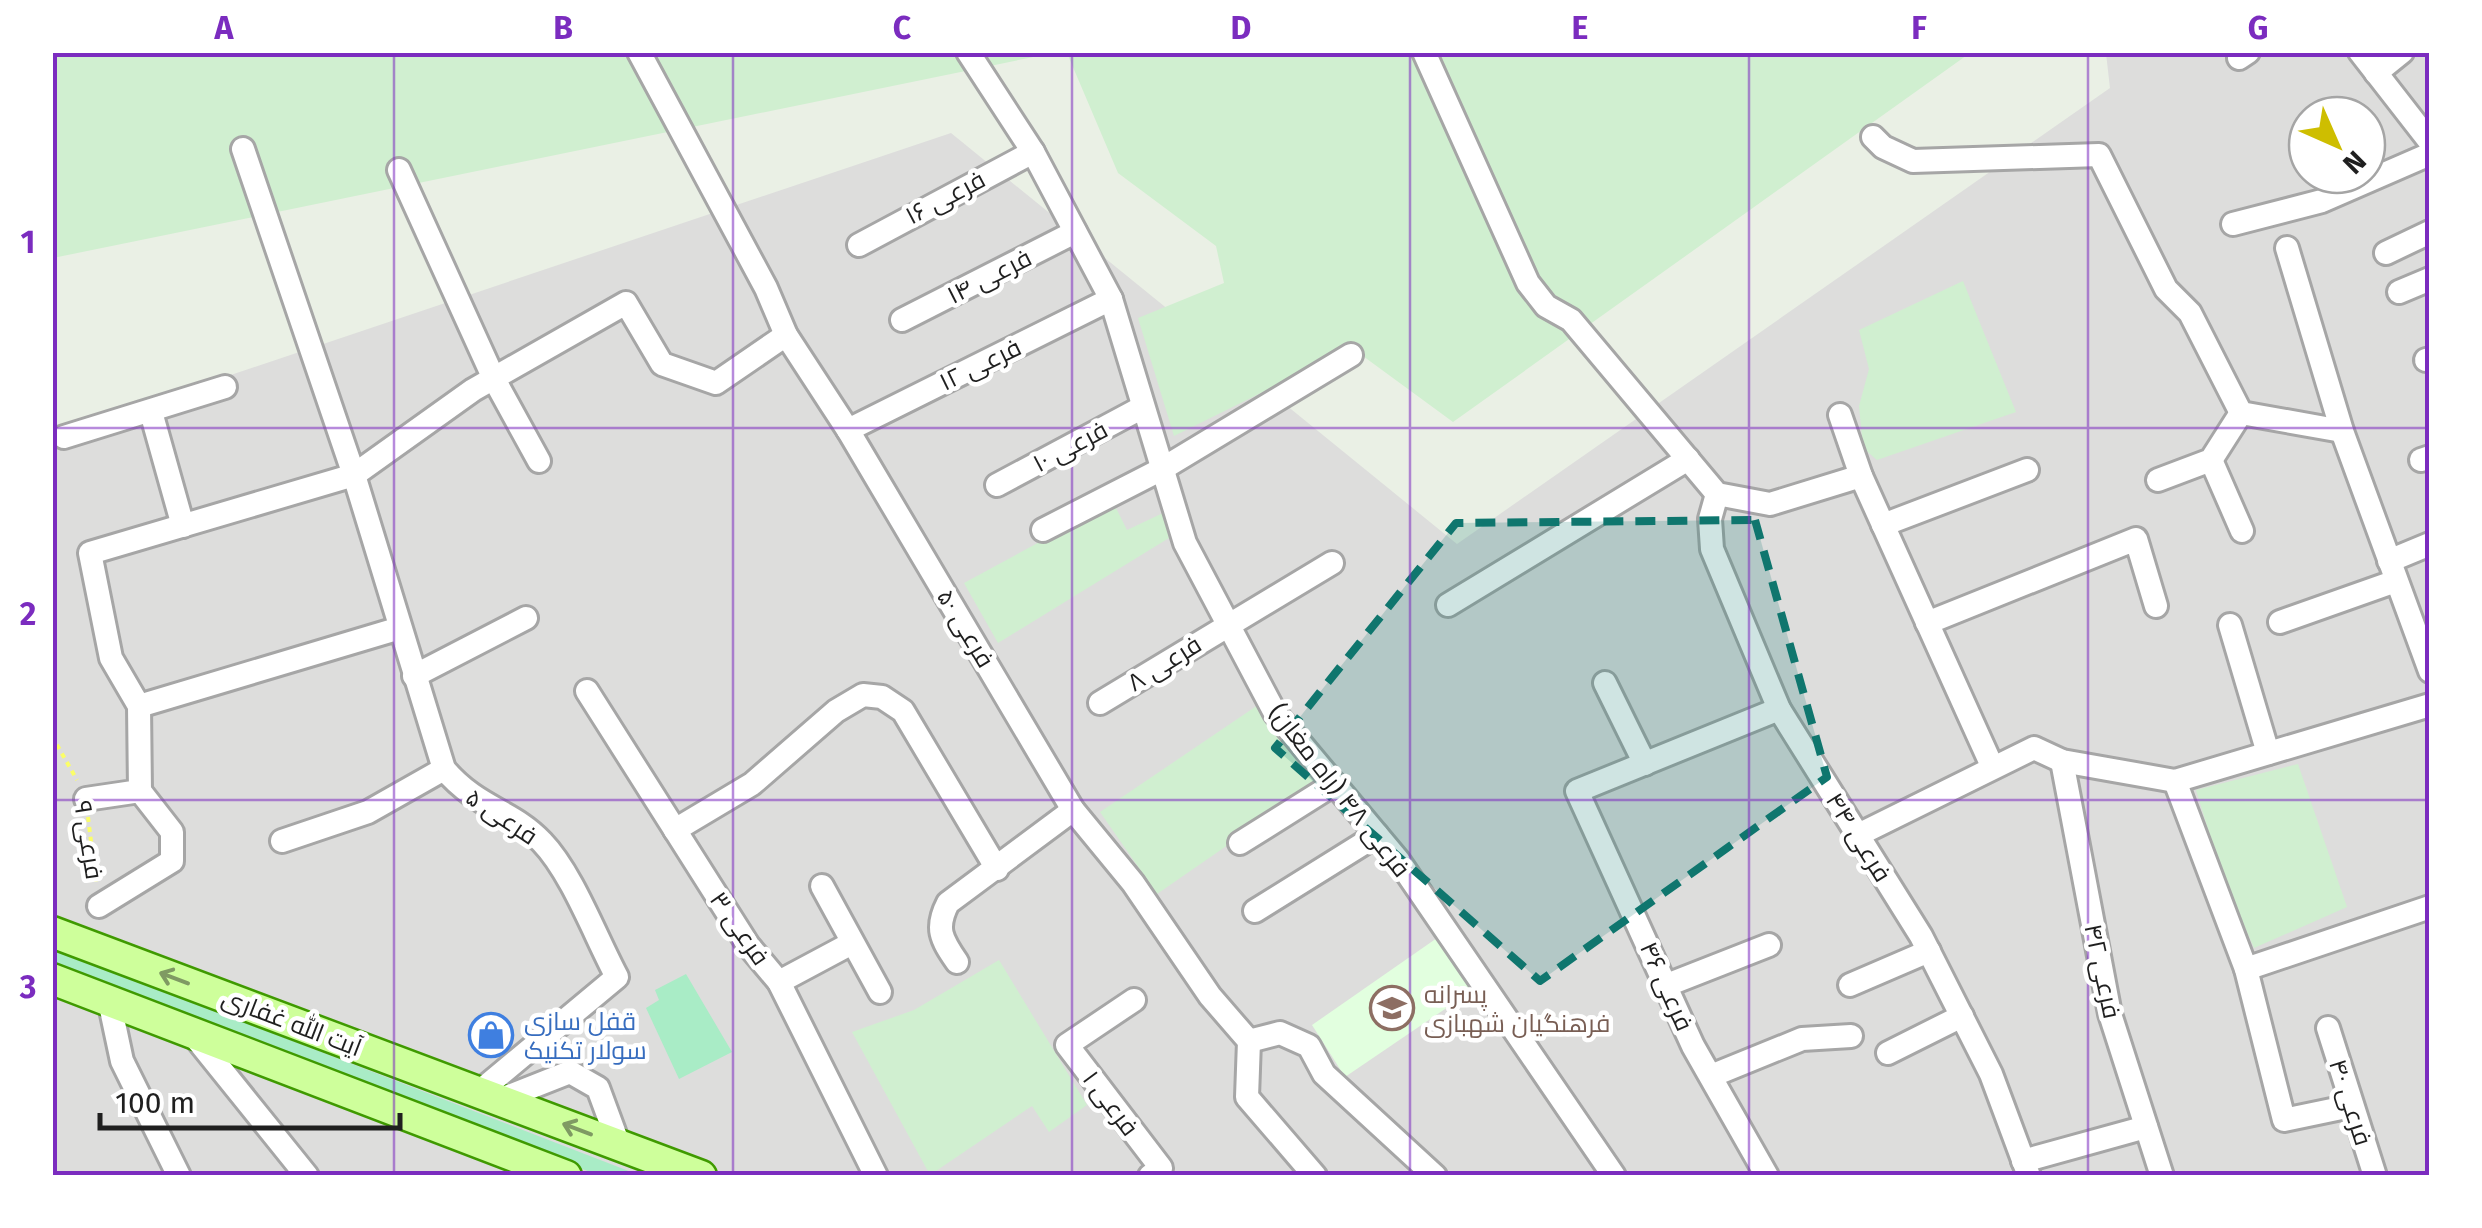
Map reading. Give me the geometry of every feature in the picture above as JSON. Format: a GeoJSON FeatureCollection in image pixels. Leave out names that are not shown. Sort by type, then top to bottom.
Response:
{"type":"FeatureCollection","features":[{"type":"Feature","properties":{"kind":"main road","name":"آیت الله غفاری"},"geometry":{"type":"LineString","coordinates":[[52,932],[701,1176]]}},
{"type":"Feature","properties":{"kind":"main road","name":"آیت الله غفاری"},"geometry":{"type":"LineString","coordinates":[[52,979],[566,1176]]}},
{"type":"Feature","properties":{"kind":"street","name":"فرعی ۵۰"},"geometry":{"type":"LineString","coordinates":[[639,52],[766,288],[786,335],[848,430],[1074,810],[1133,883],[1210,996],[1249,1041]]}},
{"type":"Feature","properties":{"kind":"street","name":"فرعی ۴۸ (راه مغان)"},"geometry":{"type":"LineString","coordinates":[[968,52],[1033,152],[1111,299],[1185,543],[1275,713],[1377,835],[1609,1173]]}},
{"type":"Feature","properties":{"kind":"street"},"geometry":{"type":"LineString","coordinates":[[1424,52],[1528,284],[1546,306],[1571,320],[1717,494],[1770,504],[1860,476]]}},
{"type":"Feature","properties":{"kind":"street"},"geometry":{"type":"LineString","coordinates":[[2360,52],[2376,73],[2421,115],[2430,142]]}},
{"type":"Feature","properties":{"kind":"street"},"geometry":{"type":"LineString","coordinates":[[2376,73],[2402,52]]}},
{"type":"Feature","properties":{"kind":"street"},"geometry":{"type":"LineString","coordinates":[[1873,138],[1913,160],[2099,156],[2166,289],[2190,313],[2240,413]]}},
{"type":"Feature","properties":{"kind":"street","name":"فرعی ۵"},"geometry":{"type":"LineString","coordinates":[[243,149],[354,476],[444,769],[464,793],[524,826],[544,844],[617,978],[489,1096]]}},
{"type":"Feature","properties":{"kind":"street","name":"فرعی ۱۶"},"geometry":{"type":"LineString","coordinates":[[859,244],[1033,152]]}},
{"type":"Feature","properties":{"kind":"street"},"geometry":{"type":"LineString","coordinates":[[2232,224],[2322,201],[2430,154]]}},
{"type":"Feature","properties":{"kind":"street"},"geometry":{"type":"LineString","coordinates":[[400,170],[494,379],[539,460]]}},
{"type":"Feature","properties":{"kind":"street","name":"فرعی ۱۴"},"geometry":{"type":"LineString","coordinates":[[902,320],[1075,232]]}},
{"type":"Feature","properties":{"kind":"street"},"geometry":{"type":"LineString","coordinates":[[2386,253],[2430,232]]}},
{"type":"Feature","properties":{"kind":"street"},"geometry":{"type":"LineString","coordinates":[[2288,248],[2342,431],[2393,571],[2424,640],[2430,671]]}},
{"type":"Feature","properties":{"kind":"street"},"geometry":{"type":"LineString","coordinates":[[2399,292],[2430,279]]}},
{"type":"Feature","properties":{"kind":"street","name":"فرعی ۱۲"},"geometry":{"type":"LineString","coordinates":[[848,430],[1111,299]]}},
{"type":"Feature","properties":{"kind":"street"},"geometry":{"type":"LineString","coordinates":[[98,906],[172,862],[172,832],[140,791],[140,706],[111,658],[90,553],[354,476],[494,379],[626,302],[662,364],[716,382],[786,335]]}},
{"type":"Feature","properties":{"kind":"street"},"geometry":{"type":"LineString","coordinates":[[1043,530],[1162,469],[1351,355]]}},
{"type":"Feature","properties":{"kind":"street"},"geometry":{"type":"LineString","coordinates":[[64,437],[225,387]]}},
{"type":"Feature","properties":{"kind":"street","name":"فرعی ۱۰"},"geometry":{"type":"LineString","coordinates":[[997,485],[1144,407]]}},
{"type":"Feature","properties":{"kind":"street"},"geometry":{"type":"LineString","coordinates":[[151,412],[183,526]]}},
{"type":"Feature","properties":{"kind":"street"},"geometry":{"type":"LineString","coordinates":[[2240,413],[2342,431]]}},
{"type":"Feature","properties":{"kind":"street"},"geometry":{"type":"LineString","coordinates":[[2158,480],[2210,460],[2240,413]]}},
{"type":"Feature","properties":{"kind":"street"},"geometry":{"type":"LineString","coordinates":[[1840,414],[1860,476],[1992,766]]}},
{"type":"Feature","properties":{"kind":"street"},"geometry":{"type":"LineString","coordinates":[[1448,604],[1688,459]]}},
{"type":"Feature","properties":{"kind":"street"},"geometry":{"type":"LineString","coordinates":[[2210,460],[2242,531]]}},
{"type":"Feature","properties":{"kind":"street"},"geometry":{"type":"LineString","coordinates":[[1883,525],[2028,470]]}},
{"type":"Feature","properties":{"kind":"street","name":"فرعی ۴۴"},"geometry":{"type":"LineString","coordinates":[[1717,494],[1710,519],[1712,549],[1780,709],[1929,951],[1991,1074],[2026,1168]]}},
{"type":"Feature","properties":{"kind":"street"},"geometry":{"type":"LineString","coordinates":[[1927,623],[2136,539],[2156,606]]}},
{"type":"Feature","properties":{"kind":"street"},"geometry":{"type":"LineString","coordinates":[[2280,622],[2393,571],[2430,544]]}},
{"type":"Feature","properties":{"kind":"street"},"geometry":{"type":"LineString","coordinates":[[1227,622],[1332,562]]}},
{"type":"Feature","properties":{"kind":"street"},"geometry":{"type":"LineString","coordinates":[[414,676],[526,618]]}},
{"type":"Feature","properties":{"kind":"street","name":"فرعی ۸"},"geometry":{"type":"LineString","coordinates":[[1100,703],[1227,622]]}},
{"type":"Feature","properties":{"kind":"street"},"geometry":{"type":"LineString","coordinates":[[2230,625],[2268,753]]}},
{"type":"Feature","properties":{"kind":"street"},"geometry":{"type":"LineString","coordinates":[[140,706],[400,628]]}},
{"type":"Feature","properties":{"kind":"street"},"geometry":{"type":"LineString","coordinates":[[1605,683],[1645,764],[1780,709]]}},
{"type":"Feature","properties":{"kind":"street","name":"فرعی ۳"},"geometry":{"type":"LineString","coordinates":[[586,691],[748,944],[779,982],[876,1176]]}},
{"type":"Feature","properties":{"kind":"street"},"geometry":{"type":"LineString","coordinates":[[675,830],[752,784],[836,712],[863,695],[882,697],[903,711],[997,869]]}},
{"type":"Feature","properties":{"kind":"street"},"geometry":{"type":"LineString","coordinates":[[1858,836],[2034,748],[2062,761],[2175,781],[2430,705]]}},
{"type":"Feature","properties":{"kind":"street","name":"فرعی ۴۲"},"geometry":{"type":"LineString","coordinates":[[2062,761],[2110,1014],[2162,1176]]}},
{"type":"Feature","properties":{"kind":"street","name":"فرعی ۴۶"},"geometry":{"type":"LineString","coordinates":[[1645,764],[1577,791],[1711,1076],[1767,1176]]}},
{"type":"Feature","properties":{"kind":"street"},"geometry":{"type":"LineString","coordinates":[[282,841],[368,812],[444,769]]}},
{"type":"Feature","properties":{"kind":"street"},"geometry":{"type":"LineString","coordinates":[[2175,781],[2246,968],[2284,1120],[2351,1106]]}},
{"type":"Feature","properties":{"kind":"street"},"geometry":{"type":"LineString","coordinates":[[1240,843],[1334,784]]}},
{"type":"Feature","properties":{"kind":"street"},"geometry":{"type":"LineString","coordinates":[[86,799],[140,791]]}},
{"type":"Feature","properties":{"kind":"street"},"geometry":{"type":"LineString","coordinates":[[957,962],[939,935],[939,920],[948,902],[1074,810]]}},
{"type":"Feature","properties":{"kind":"street"},"geometry":{"type":"LineString","coordinates":[[1255,911],[1377,835]]}},
{"type":"Feature","properties":{"kind":"street"},"geometry":{"type":"LineString","coordinates":[[822,886],[880,992]]}},
{"type":"Feature","properties":{"kind":"street"},"geometry":{"type":"LineString","coordinates":[[2246,968],[2430,908]]}},
{"type":"Feature","properties":{"kind":"street"},"geometry":{"type":"LineString","coordinates":[[779,982],[852,943]]}},
{"type":"Feature","properties":{"kind":"street"},"geometry":{"type":"LineString","coordinates":[[1667,985],[1769,946]]}},
{"type":"Feature","properties":{"kind":"street"},"geometry":{"type":"LineString","coordinates":[[1850,985],[1929,951]]}},
{"type":"Feature","properties":{"kind":"street"},"geometry":{"type":"LineString","coordinates":[[109,1000],[122,1060],[179,1176]]}},
{"type":"Feature","properties":{"kind":"street","name":"فرعی ۱"},"geometry":{"type":"LineString","coordinates":[[1134,1000],[1067,1045],[1161,1168],[1150,1176]]}},
{"type":"Feature","properties":{"kind":"street"},"geometry":{"type":"LineString","coordinates":[[1888,1053],[1962,1016]]}},
{"type":"Feature","properties":{"kind":"street","name":"فرعی ۴۰"},"geometry":{"type":"LineString","coordinates":[[2328,1028],[2375,1176]]}},
{"type":"Feature","properties":{"kind":"street"},"geometry":{"type":"LineString","coordinates":[[188,1030],[306,1176]]}},
{"type":"Feature","properties":{"kind":"street"},"geometry":{"type":"LineString","coordinates":[[1315,1176],[1247,1098],[1249,1041],[1280,1033],[1309,1046],[1324,1074],[1435,1176]]}},
{"type":"Feature","properties":{"kind":"street"},"geometry":{"type":"LineString","coordinates":[[1711,1076],[1802,1039],[1851,1036]]}},
{"type":"Feature","properties":{"kind":"street"},"geometry":{"type":"LineString","coordinates":[[489,1096],[570,1072],[598,1088],[619,1145]]}},
{"type":"Feature","properties":{"kind":"street"},"geometry":{"type":"LineString","coordinates":[[2026,1168],[2146,1127]]}},
{"type":"Feature","properties":{"kind":"path","name":"فرعی ۹"},"geometry":{"type":"LineString","coordinates":[[52,736],[86,799],[98,906]]}},
{"type":"Feature","properties":{"kind":"highlighted area"},"geometry":{"type":"Polygon","coordinates":[[[1755,520],[1827,777],[1540,981],[1275,748],[1456,523],[1755,520]]]}},
{"type":"Feature","properties":{"kind":"shaded area"},"geometry":{"type":"Polygon","coordinates":[[[53,53],[1053,53],[53,258],[53,53]]]}},
{"type":"Feature","properties":{"kind":"shaded area"},"geometry":{"type":"Polygon","coordinates":[[[1067,53],[1970,53],[1453,422],[1352,348],[1174,436],[1138,318],[1224,283],[1216,246],[1118,173],[1067,53]]]}},
{"type":"Feature","properties":{"kind":"shaded area"},"geometry":{"type":"Polygon","coordinates":[[[2106,53],[2429,53],[2429,1175],[53,1175],[52,435],[951,133],[1457,544],[2110,88],[2106,53]]]}},
{"type":"Feature","properties":{"kind":"shaded area"},"geometry":{"type":"Polygon","coordinates":[[[1963,281],[2016,412],[1877,460],[1863,448],[1859,406],[1869,369],[1859,330],[1963,281]]]}},
{"type":"Feature","properties":{"kind":"shaded area"},"geometry":{"type":"Polygon","coordinates":[[[1113,502],[1127,530],[1163,513],[1169,538],[998,643],[964,583],[1113,502]]]}},
{"type":"Feature","properties":{"kind":"shaded area"},"geometry":{"type":"Polygon","coordinates":[[[1258,705],[1316,784],[1157,894],[1100,812],[1258,705]]]}},
{"type":"Feature","properties":{"kind":"shaded area"},"geometry":{"type":"Polygon","coordinates":[[[2298,764],[2347,907],[2254,948],[2221,872],[2196,790],[2298,764]]]}},
{"type":"Feature","properties":{"kind":"shaded area","name":"پسرانه فرهنگیان شهبازی"},"geometry":{"type":"Polygon","coordinates":[[[1437,938],[1473,990],[1345,1077],[1312,1025],[1437,938]]]}},
{"type":"Feature","properties":{"kind":"shaded area"},"geometry":{"type":"Polygon","coordinates":[[[52,948],[639,1175],[598,1175],[53,966],[52,948]]]}},
{"type":"Feature","properties":{"kind":"shaded area"},"geometry":{"type":"Polygon","coordinates":[[[999,960],[1087,1105],[1049,1132],[1032,1106],[930,1175],[852,1032],[914,1010],[999,960]]]}},
{"type":"Feature","properties":{"kind":"shaded area"},"geometry":{"type":"Polygon","coordinates":[[[686,974],[732,1052],[679,1079],[646,1008],[659,1000],[655,990],[686,974]]]}},
{"type":"Feature","properties":{"kind":"place","name":"پسرانه فرهنگیان شهبازی"},"geometry":{"type":"Point","coordinates":[1392,1008]}},
{"type":"Feature","properties":{"kind":"place","name":"قفل سازی سولار تکنیک"},"geometry":{"type":"Point","coordinates":[491,1035]}}]}
